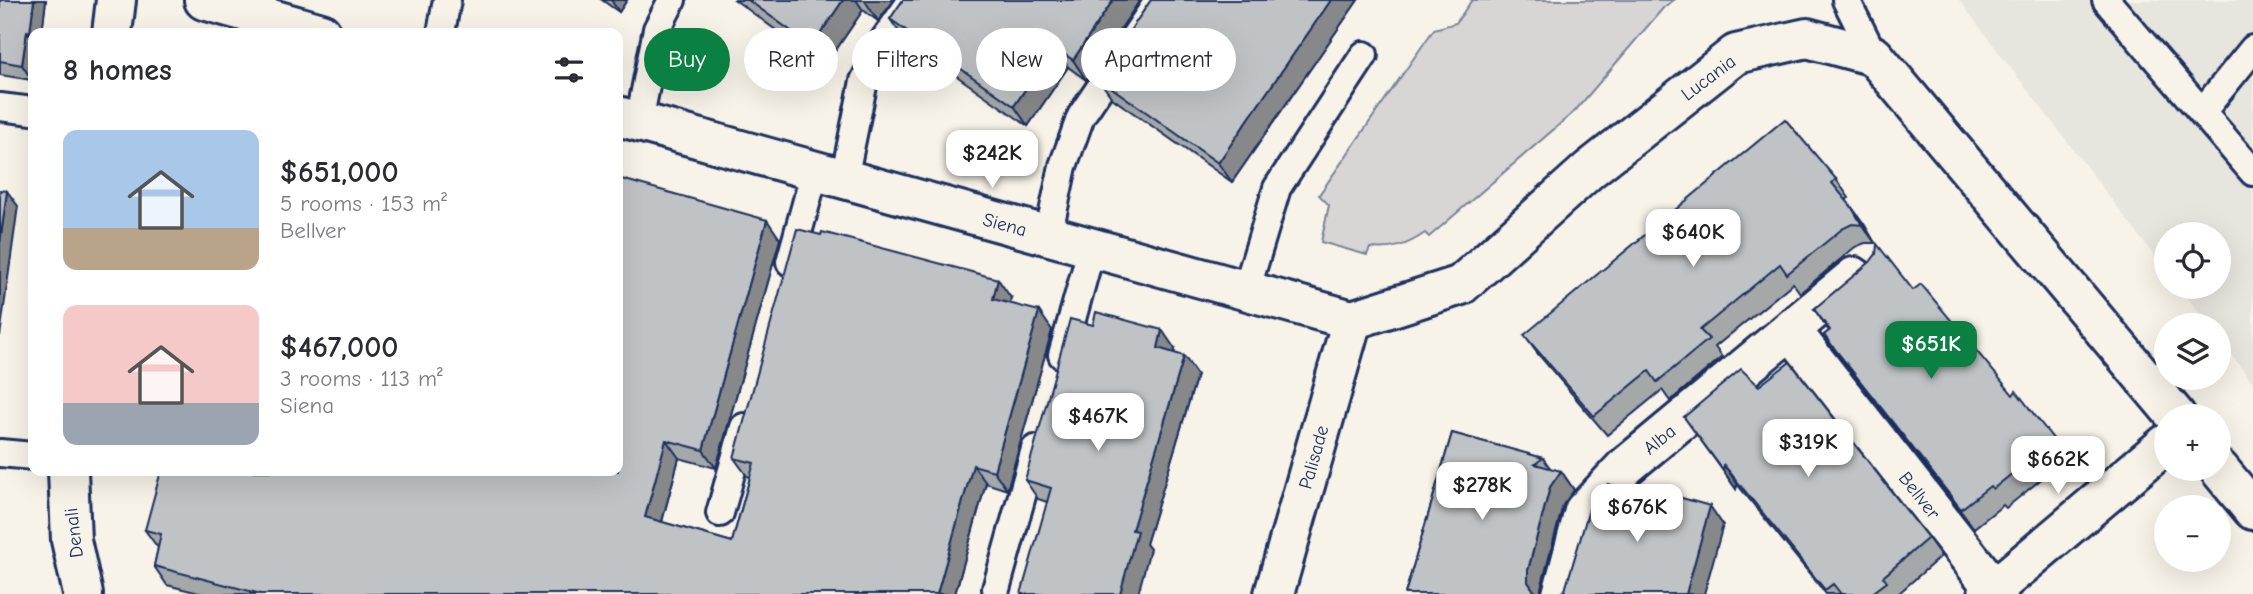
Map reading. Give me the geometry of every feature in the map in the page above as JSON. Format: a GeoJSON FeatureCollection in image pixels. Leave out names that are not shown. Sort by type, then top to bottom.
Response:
{"type":"FeatureCollection","features":[{"type":"Feature","properties":{"kind":"street"},"geometry":{"type":"LineString","coordinates":[[113,28],[116,0]]}},
{"type":"Feature","properties":{"kind":"street"},"geometry":{"type":"LineString","coordinates":[[204,0],[303,28]]}},
{"type":"Feature","properties":{"kind":"street","name":"Lucania"},"geometry":{"type":"LineString","coordinates":[[1352,320],[1461,285],[1589,170],[1736,54],[1807,38],[1874,56]]}},
{"type":"Feature","properties":{"kind":"street"},"geometry":{"type":"LineString","coordinates":[[1874,56],[2166,404]]}},
{"type":"Feature","properties":{"kind":"street","name":"Siena"},"geometry":{"type":"LineString","coordinates":[[629,119],[1352,320]]}},
{"type":"Feature","properties":{"kind":"street","name":"Alba"},"geometry":{"type":"LineString","coordinates":[[1562,594],[1584,511],[1625,467],[1869,264]]}},
{"type":"Feature","properties":{"kind":"street","name":"Palisade"},"geometry":{"type":"LineString","coordinates":[[1274,594],[1352,320]]}},
{"type":"Feature","properties":{"kind":"street","name":"Bellver"},"geometry":{"type":"LineString","coordinates":[[1791,330],[1993,592]]}},
{"type":"Feature","properties":{"kind":"street"},"geometry":{"type":"LineString","coordinates":[[1993,592],[2154,454]]}},
{"type":"Feature","properties":{"kind":"street","name":"Denali"},"geometry":{"type":"LineString","coordinates":[[68,476],[71,540],[83,594]]}},
{"type":"Feature","properties":{"kind":"street"},"geometry":{"type":"LineString","coordinates":[[2229,481],[2253,510]]}},
{"type":"Feature","properties":{"kind":"lane"},"geometry":{"type":"LineString","coordinates":[[442,28],[447,0]]}},
{"type":"Feature","properties":{"kind":"lane"},"geometry":{"type":"LineString","coordinates":[[629,119],[657,29],[672,0]]}},
{"type":"Feature","properties":{"kind":"lane"},"geometry":{"type":"LineString","coordinates":[[782,289],[830,175],[864,82],[884,40],[912,0]]}},
{"type":"Feature","properties":{"kind":"lane"},"geometry":{"type":"LineString","coordinates":[[1048,236],[1063,166],[1081,116],[1158,0]]}},
{"type":"Feature","properties":{"kind":"lane"},"geometry":{"type":"LineString","coordinates":[[1846,0],[1874,56]]}},
{"type":"Feature","properties":{"kind":"lane"},"geometry":{"type":"LineString","coordinates":[[2106,0],[2253,172]]}},
{"type":"Feature","properties":{"kind":"lane"},"geometry":{"type":"LineString","coordinates":[[2202,112],[2253,48]]}},
{"type":"Feature","properties":{"kind":"lane"},"geometry":{"type":"LineString","coordinates":[[1246,291],[1277,188],[1364,55]]}},
{"type":"Feature","properties":{"kind":"lane"},"geometry":{"type":"LineString","coordinates":[[0,107],[28,110]]}},
{"type":"Feature","properties":{"kind":"lane"},"geometry":{"type":"LineString","coordinates":[[1055,379],[1093,247]]}},
{"type":"Feature","properties":{"kind":"lane"},"geometry":{"type":"LineString","coordinates":[[720,513],[749,408]]}},
{"type":"Feature","properties":{"kind":"lane"},"geometry":{"type":"LineString","coordinates":[[996,589],[1040,431]]}},
{"type":"Feature","properties":{"kind":"lane"},"geometry":{"type":"LineString","coordinates":[[0,453],[28,456]]}},
{"type":"Feature","properties":{"kind":"shaded area"},"geometry":{"type":"Polygon","coordinates":[[[1472,0],[1674,0],[1664,7],[1575,111],[1429,237],[1425,233],[1399,246],[1370,248],[1367,255],[1321,242],[1329,205],[1319,195],[1434,29],[1456,23],[1472,0]]]}},
{"type":"Feature","properties":{"kind":"shaded area"},"geometry":{"type":"Polygon","coordinates":[[[1959,0],[2253,0],[2253,383],[2231,355],[2231,313],[2200,313],[2188,299],[2231,299],[2231,222],[2154,222],[2154,255],[1959,0]]]}},
{"type":"Feature","properties":{"kind":"building"},"geometry":{"type":"Polygon","coordinates":[[[0,0],[34,0],[22,65],[0,61],[0,0]]]}},
{"type":"Feature","properties":{"kind":"building"},"geometry":{"type":"Polygon","coordinates":[[[748,0],[843,0],[824,28],[787,28],[748,0]]]}},
{"type":"Feature","properties":{"kind":"building"},"geometry":{"type":"Polygon","coordinates":[[[903,0],[1113,0],[1094,28],[1081,28],[1081,48],[1073,60],[1067,56],[1067,28],[976,28],[976,79],[962,70],[962,28],[903,28],[890,19],[903,0]]]}},
{"type":"Feature","properties":{"kind":"building"},"geometry":{"type":"Polygon","coordinates":[[[1151,0],[1331,0],[1218,163],[1116,91],[1236,91],[1236,28],[1132,28],[1151,0]]]}},
{"type":"Feature","properties":{"kind":"building"},"geometry":{"type":"Polygon","coordinates":[[[993,91],[1024,91],[1014,106],[993,91]]]}},
{"type":"Feature","properties":{"kind":"building"},"geometry":{"type":"Polygon","coordinates":[[[1785,119],[1836,179],[1832,183],[1862,225],[1852,224],[1842,229],[1787,274],[1780,264],[1700,330],[1709,339],[1657,382],[1649,371],[1594,416],[1524,335],[1785,119]]]}},
{"type":"Feature","properties":{"kind":"building"},"geometry":{"type":"Polygon","coordinates":[[[623,179],[767,220],[703,450],[666,440],[645,517],[732,542],[754,463],[734,458],[797,229],[821,235],[822,232],[998,279],[993,299],[1039,311],[994,471],[973,465],[937,594],[261,594],[154,566],[161,534],[145,530],[160,476],[623,476],[623,179]]]}},
{"type":"Feature","properties":{"kind":"building"},"geometry":{"type":"Polygon","coordinates":[[[0,190],[7,191],[0,243],[0,190]]]}},
{"type":"Feature","properties":{"kind":"building"},"geometry":{"type":"Polygon","coordinates":[[[1877,244],[1913,290],[1921,284],[2013,395],[2016,391],[2054,440],[1993,489],[1990,486],[1961,509],[1824,335],[1830,330],[1814,309],[1870,262],[1876,254],[1877,244]]]}},
{"type":"Feature","properties":{"kind":"building"},"geometry":{"type":"Polygon","coordinates":[[[1096,312],[1162,330],[1158,348],[1184,356],[1132,530],[1137,531],[1120,594],[1021,594],[1051,488],[1025,480],[1070,319],[1093,325],[1096,312]]]}},
{"type":"Feature","properties":{"kind":"building"},"geometry":{"type":"Polygon","coordinates":[[[1790,362],[1928,538],[1883,577],[1887,582],[1871,594],[1841,594],[1833,584],[1825,590],[1724,465],[1723,470],[1684,417],[1741,369],[1759,386],[1790,362]]]}},
{"type":"Feature","properties":{"kind":"building"},"geometry":{"type":"Polygon","coordinates":[[[1452,433],[1543,458],[1535,464],[1561,471],[1550,487],[1528,570],[1528,582],[1539,594],[1405,594],[1452,433]]]}},
{"type":"Feature","properties":{"kind":"building"},"geometry":{"type":"Polygon","coordinates":[[[1608,484],[1655,497],[1657,491],[1710,506],[1686,594],[1559,594],[1565,590],[1591,503],[1608,484]]]}}]}
